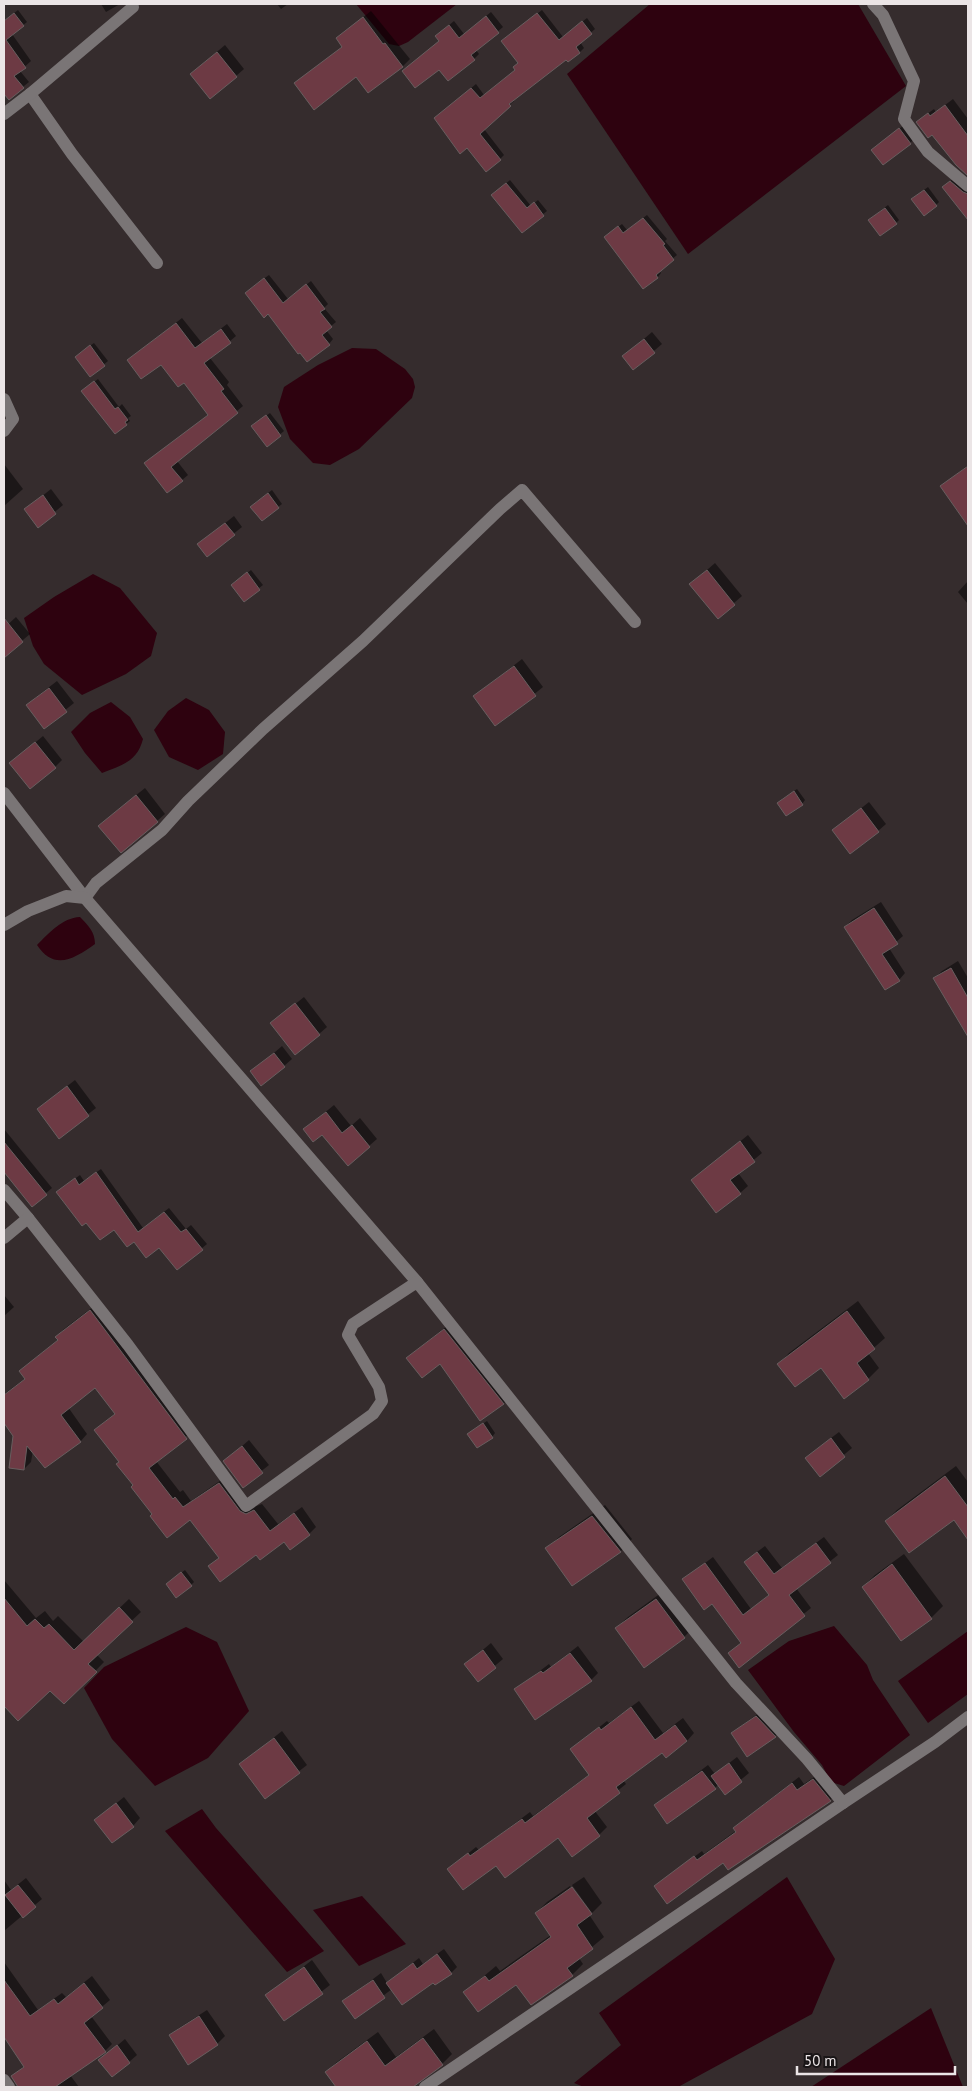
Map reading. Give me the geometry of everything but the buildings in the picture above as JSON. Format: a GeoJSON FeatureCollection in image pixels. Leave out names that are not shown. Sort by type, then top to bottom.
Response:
{"type":"FeatureCollection","features":[{"type":"Feature","properties":{"kind":"street"},"geometry":{"type":"LineString","coordinates":[[873,4],[883,15],[914,81],[904,119],[928,152],[968,186]]}},
{"type":"Feature","properties":{"kind":"street"},"geometry":{"type":"LineString","coordinates":[[4,114],[133,7]]}},
{"type":"Feature","properties":{"kind":"street"},"geometry":{"type":"LineString","coordinates":[[30,94],[72,154],[157,263]]}},
{"type":"Feature","properties":{"kind":"street"},"geometry":{"type":"LineString","coordinates":[[4,399],[13,420],[4,431]]}},
{"type":"Feature","properties":{"kind":"street"},"geometry":{"type":"LineString","coordinates":[[85,898],[96,883],[162,830],[188,801],[263,730],[363,641],[522,490],[635,622]]}},
{"type":"Feature","properties":{"kind":"street"},"geometry":{"type":"LineString","coordinates":[[4,794],[85,898],[417,1282],[736,1683],[806,1759],[843,1803]]}},
{"type":"Feature","properties":{"kind":"street"},"geometry":{"type":"LineString","coordinates":[[4,925],[28,911],[66,896],[85,898]]}},
{"type":"Feature","properties":{"kind":"street"},"geometry":{"type":"LineString","coordinates":[[4,1190],[128,1345],[246,1506],[374,1414],[382,1401],[379,1387],[348,1335],[353,1324],[417,1282]]}},
{"type":"Feature","properties":{"kind":"street"},"geometry":{"type":"LineString","coordinates":[[4,1238],[28,1218]]}},
{"type":"Feature","properties":{"kind":"street"},"geometry":{"type":"LineString","coordinates":[[425,2087],[935,1742],[968,1717]]}},
{"type":"Feature","properties":{"kind":"street"},"geometry":{"type":"LineString","coordinates":[[4,2080],[9,2087]]}},
{"type":"Feature","properties":{"kind":"shaded area"},"geometry":{"type":"Polygon","coordinates":[[[356,4],[457,4],[408,42],[399,46],[389,44],[356,4]]]}},
{"type":"Feature","properties":{"kind":"shaded area"},"geometry":{"type":"Polygon","coordinates":[[[650,4],[858,4],[906,86],[688,254],[567,74],[650,4]]]}},
{"type":"Feature","properties":{"kind":"shaded area"},"geometry":{"type":"Polygon","coordinates":[[[352,348],[376,349],[405,369],[413,379],[415,387],[412,398],[359,449],[330,465],[313,463],[290,439],[278,407],[284,387],[318,365],[352,348]]]}},
{"type":"Feature","properties":{"kind":"shaded area"},"geometry":{"type":"Polygon","coordinates":[[[93,574],[120,588],[157,633],[151,656],[126,674],[82,695],[44,664],[33,646],[24,618],[54,597],[93,574]]]}},
{"type":"Feature","properties":{"kind":"shaded area"},"geometry":{"type":"Polygon","coordinates":[[[186,698],[209,710],[225,732],[223,754],[198,770],[169,757],[154,730],[168,711],[186,698]]]}},
{"type":"Feature","properties":{"kind":"shaded area"},"geometry":{"type":"Polygon","coordinates":[[[111,702],[130,717],[143,739],[133,758],[122,765],[102,773],[71,732],[90,713],[111,702]]]}},
{"type":"Feature","properties":{"kind":"shaded area"},"geometry":{"type":"Polygon","coordinates":[[[80,917],[94,936],[95,944],[72,958],[65,960],[50,958],[37,945],[62,923],[80,917]]]}},
{"type":"Feature","properties":{"kind":"shaded area"},"geometry":{"type":"Polygon","coordinates":[[[834,1626],[867,1665],[873,1680],[910,1735],[844,1786],[831,1782],[822,1765],[794,1732],[748,1670],[789,1641],[834,1626]]]}},
{"type":"Feature","properties":{"kind":"shaded area"},"geometry":{"type":"Polygon","coordinates":[[[186,1627],[217,1642],[249,1711],[208,1758],[155,1786],[112,1739],[84,1688],[104,1667],[186,1627]]]}},
{"type":"Feature","properties":{"kind":"shaded area"},"geometry":{"type":"Polygon","coordinates":[[[968,1631],[968,1694],[928,1723],[898,1681],[968,1631]]]}},
{"type":"Feature","properties":{"kind":"shaded area"},"geometry":{"type":"Polygon","coordinates":[[[202,1809],[216,1828],[324,1951],[287,1972],[165,1831],[202,1809]]]}},
{"type":"Feature","properties":{"kind":"shaded area"},"geometry":{"type":"Polygon","coordinates":[[[787,1877],[835,1959],[812,2014],[678,2087],[584,2087],[574,2083],[621,2045],[599,2013],[787,1877]]]}},
{"type":"Feature","properties":{"kind":"shaded area"},"geometry":{"type":"Polygon","coordinates":[[[362,1896],[406,1944],[359,1966],[313,1910],[362,1896]]]}},
{"type":"Feature","properties":{"kind":"shaded area"},"geometry":{"type":"Polygon","coordinates":[[[931,2008],[963,2087],[811,2087],[931,2008]]]}}]}
